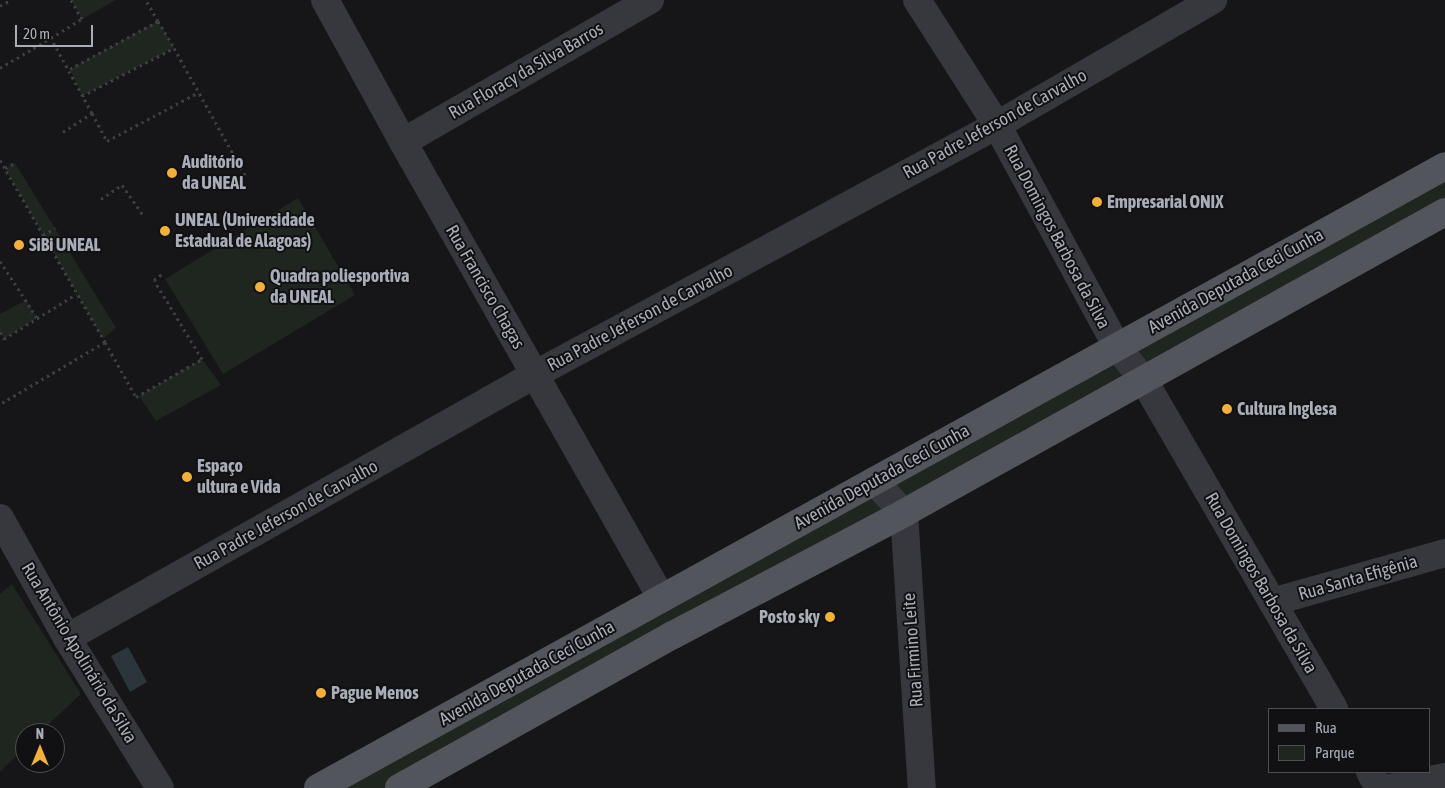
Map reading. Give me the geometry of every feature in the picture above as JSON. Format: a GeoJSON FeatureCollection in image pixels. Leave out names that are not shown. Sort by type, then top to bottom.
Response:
{"type":"FeatureCollection","features":[{"type":"Feature","properties":{"kind":"main road","name":"Avenida Deputada Ceci Cunha"},"geometry":{"type":"LineString","coordinates":[[318,788],[1445,166]]}},
{"type":"Feature","properties":{"kind":"main road"},"geometry":{"type":"LineString","coordinates":[[399,788],[664,640],[904,513],[1445,212]]}},
{"type":"Feature","properties":{"kind":"street","name":"Rua Francisco Chagas"},"geometry":{"type":"LineString","coordinates":[[325,0],[402,142],[662,599]]}},
{"type":"Feature","properties":{"kind":"street","name":"Rua Floracy da Silva Barros"},"geometry":{"type":"LineString","coordinates":[[402,142],[650,0]]}},
{"type":"Feature","properties":{"kind":"street","name":"Rua Domingos Barbosa da Silva"},"geometry":{"type":"LineString","coordinates":[[917,0],[997,125],[1117,347],[1143,379],[1333,708]]}},
{"type":"Feature","properties":{"kind":"street","name":"Rua Padre Jeferson de Carvalho"},"geometry":{"type":"LineString","coordinates":[[67,638],[534,375],[997,125],[1213,0]]}},
{"type":"Feature","properties":{"kind":"street"},"geometry":{"type":"LineString","coordinates":[[874,482],[904,513]]}},
{"type":"Feature","properties":{"kind":"street","name":"Rua Firmino Leite"},"geometry":{"type":"LineString","coordinates":[[904,513],[922,788]]}},
{"type":"Feature","properties":{"kind":"street","name":"Rua Antônio Apolinário da Silva"},"geometry":{"type":"LineString","coordinates":[[0,518],[67,638],[160,788]]}},
{"type":"Feature","properties":{"kind":"street","name":"Rua Santa Efigênia"},"geometry":{"type":"LineString","coordinates":[[1272,602],[1445,553]]}},
{"type":"Feature","properties":{"kind":"street"},"geometry":{"type":"LineString","coordinates":[[1371,773],[1379,788]]}},
{"type":"Feature","properties":{"kind":"street"},"geometry":{"type":"LineString","coordinates":[[1390,788],[1445,777]]}},
{"type":"Feature","properties":{"kind":"path"},"geometry":{"type":"LineString","coordinates":[[0,6],[11,0]]}},
{"type":"Feature","properties":{"kind":"path"},"geometry":{"type":"LineString","coordinates":[[0,68],[82,20],[71,0]]}},
{"type":"Feature","properties":{"kind":"path"},"geometry":{"type":"LineString","coordinates":[[146,0],[246,177]]}},
{"type":"Feature","properties":{"kind":"path"},"geometry":{"type":"LineString","coordinates":[[70,69],[158,21]]}},
{"type":"Feature","properties":{"kind":"path"},"geometry":{"type":"LineString","coordinates":[[51,38],[70,69],[82,96],[107,141],[199,92]]}},
{"type":"Feature","properties":{"kind":"path"},"geometry":{"type":"LineString","coordinates":[[82,96],[174,48]]}},
{"type":"Feature","properties":{"kind":"path"},"geometry":{"type":"LineString","coordinates":[[63,132],[92,113]]}},
{"type":"Feature","properties":{"kind":"path"},"geometry":{"type":"LineString","coordinates":[[0,160],[136,397],[202,359],[154,280],[162,274]]}},
{"type":"Feature","properties":{"kind":"path"},"geometry":{"type":"LineString","coordinates":[[5,168],[15,163]]}},
{"type":"Feature","properties":{"kind":"path"},"geometry":{"type":"LineString","coordinates":[[101,199],[122,185],[144,217]]}},
{"type":"Feature","properties":{"kind":"path"},"geometry":{"type":"LineString","coordinates":[[43,235],[55,228]]}},
{"type":"Feature","properties":{"kind":"path"},"geometry":{"type":"LineString","coordinates":[[0,261],[37,318]]}},
{"type":"Feature","properties":{"kind":"path"},"geometry":{"type":"LineString","coordinates":[[0,332],[4,339],[76,294]]}},
{"type":"Feature","properties":{"kind":"path"},"geometry":{"type":"LineString","coordinates":[[0,404],[105,342]]}},
{"type":"Feature","properties":{"kind":"green space"},"geometry":{"type":"Polygon","coordinates":[[[71,0],[116,0],[82,19],[71,0]]]}},
{"type":"Feature","properties":{"kind":"green space"},"geometry":{"type":"Polygon","coordinates":[[[158,21],[174,48],[82,96],[70,69],[158,21]]]}},
{"type":"Feature","properties":{"kind":"green space"},"geometry":{"type":"Polygon","coordinates":[[[15,163],[116,328],[103,339],[5,168],[15,163]]]}},
{"type":"Feature","properties":{"kind":"green space"},"geometry":{"type":"Polygon","coordinates":[[[1445,165],[1445,212],[401,788],[318,788],[1445,165]]]}},
{"type":"Feature","properties":{"kind":"green space","name":"Quadra poliesportiva da UNEAL"},"geometry":{"type":"Polygon","coordinates":[[[298,198],[355,295],[223,374],[165,279],[298,198]]]}},
{"type":"Feature","properties":{"kind":"green space"},"geometry":{"type":"Polygon","coordinates":[[[26,300],[37,318],[4,339],[0,332],[0,314],[26,300]]]}},
{"type":"Feature","properties":{"kind":"green space"},"geometry":{"type":"Polygon","coordinates":[[[202,359],[221,385],[156,421],[139,396],[202,359]]]}},
{"type":"Feature","properties":{"kind":"green space"},"geometry":{"type":"Polygon","coordinates":[[[12,584],[81,694],[50,723],[15,723],[15,757],[0,772],[0,594],[12,584]]]}},
{"type":"Feature","properties":{"kind":"shaded area"},"geometry":{"type":"Polygon","coordinates":[[[128,647],[147,682],[130,692],[111,656],[128,647]]]}},
{"type":"Feature","properties":{"kind":"place","name":"Auditório da UNEAL"},"geometry":{"type":"Point","coordinates":[172,173]}},
{"type":"Feature","properties":{"kind":"place","name":"Empresarial ONIX"},"geometry":{"type":"Point","coordinates":[1097,202]}},
{"type":"Feature","properties":{"kind":"place","name":"UNEAL (Universidade Estadual de Alagoas)"},"geometry":{"type":"Point","coordinates":[165,231]}},
{"type":"Feature","properties":{"kind":"place","name":"SiBi UNEAL"},"geometry":{"type":"Point","coordinates":[19,245]}},
{"type":"Feature","properties":{"kind":"place","name":"Quadra poliesportiva da UNEAL"},"geometry":{"type":"Point","coordinates":[260,287]}},
{"type":"Feature","properties":{"kind":"place","name":"Cultura Inglesa"},"geometry":{"type":"Point","coordinates":[1227,409]}},
{"type":"Feature","properties":{"kind":"place","name":"Espaço ultura e Vida"},"geometry":{"type":"Point","coordinates":[187,477]}},
{"type":"Feature","properties":{"kind":"place","name":"Posto sky"},"geometry":{"type":"Point","coordinates":[830,617]}},
{"type":"Feature","properties":{"kind":"place","name":"Pague Menos"},"geometry":{"type":"Point","coordinates":[321,693]}}]}
